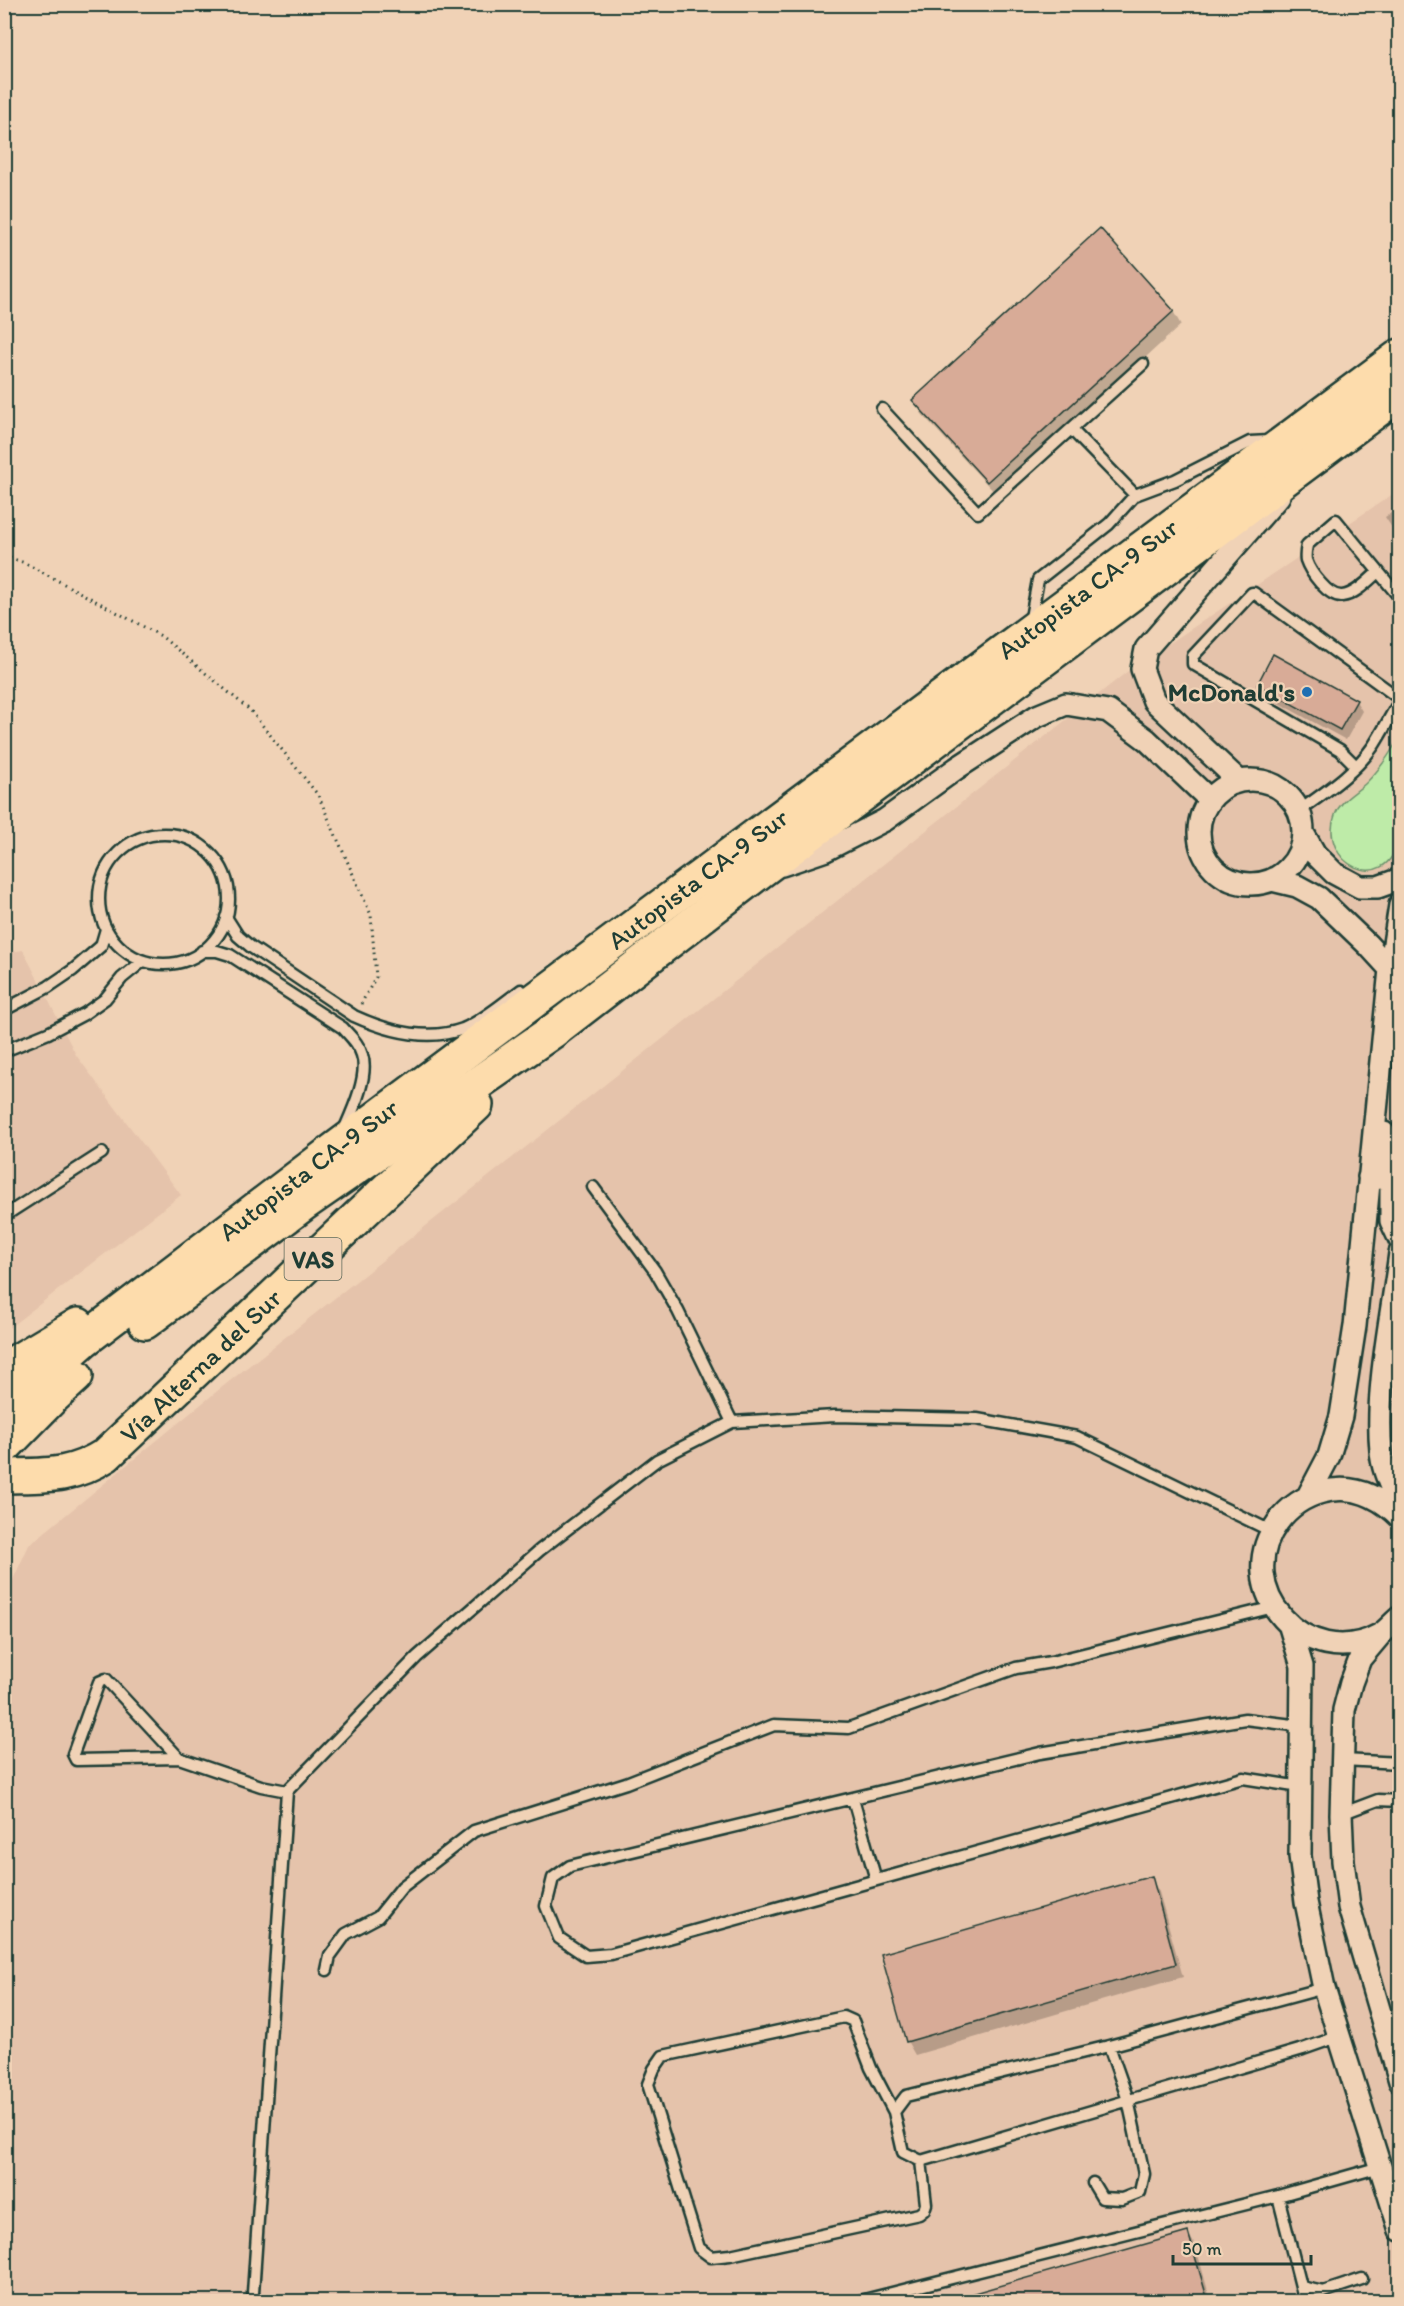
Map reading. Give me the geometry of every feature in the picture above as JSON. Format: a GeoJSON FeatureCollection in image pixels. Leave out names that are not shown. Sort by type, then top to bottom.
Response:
{"type":"FeatureCollection","features":[{"type":"Feature","properties":{"kind":"highway","name":"Autopista CA-9 Sur"},"geometry":{"type":"LineString","coordinates":[[4,1413],[83,1341],[712,863],[1028,633],[1400,356]]}},
{"type":"Feature","properties":{"kind":"highway","name":"Autopista CA-9 Sur"},"geometry":{"type":"LineString","coordinates":[[4,1448],[52,1398],[99,1357],[160,1310],[302,1205],[553,1031],[758,873],[1400,393]]}},
{"type":"Feature","properties":{"kind":"highway"},"geometry":{"type":"LineString","coordinates":[[1342,438],[1400,402]]}},
{"type":"Feature","properties":{"kind":"highway","name":"Vía Alterna del Sur"},"geometry":{"type":"LineString","coordinates":[[4,1476],[65,1474],[93,1464],[127,1438],[553,1031]]}},
{"type":"Feature","properties":{"kind":"highway"},"geometry":{"type":"LineString","coordinates":[[4,1369],[88,1319],[127,1307]]}},
{"type":"Feature","properties":{"kind":"street"},"geometry":{"type":"LineString","coordinates":[[1239,781],[1154,701],[1142,669],[1146,649],[1311,460]]}},
{"type":"Feature","properties":{"kind":"street"},"geometry":{"type":"LineString","coordinates":[[758,873],[826,850],[885,820],[957,768],[1037,716],[1066,704],[1108,711],[1146,740],[1210,800]]}},
{"type":"Feature","properties":{"kind":"street"},"geometry":{"type":"LineString","coordinates":[[1257,780],[1274,785],[1289,796],[1299,811],[1303,833],[1301,848],[1285,872],[1272,880],[1253,885],[1234,882],[1216,872],[1204,856],[1199,837],[1201,817],[1210,800],[1223,788],[1239,781],[1257,780]]}},
{"type":"Feature","properties":{"kind":"street"},"geometry":{"type":"LineString","coordinates":[[1303,833],[1315,854],[1334,873],[1360,887],[1378,887],[1400,879]]}},
{"type":"Feature","properties":{"kind":"street"},"geometry":{"type":"LineString","coordinates":[[1272,880],[1297,886],[1319,898],[1390,969]]}},
{"type":"Feature","properties":{"kind":"street"},"geometry":{"type":"LineString","coordinates":[[1308,1496],[1329,1456],[1341,1416],[1355,1326],[1390,969],[1400,905]]}},
{"type":"Feature","properties":{"kind":"street"},"geometry":{"type":"LineString","coordinates":[[1379,1078],[1385,1158],[1400,1160]]}},
{"type":"Feature","properties":{"kind":"street"},"geometry":{"type":"LineString","coordinates":[[1370,1177],[1389,1179],[1391,1183],[1391,1221],[1400,1240]]}},
{"type":"Feature","properties":{"kind":"street"},"geometry":{"type":"LineString","coordinates":[[1399,1267],[1380,1403],[1381,1452],[1385,1470],[1400,1508]]}},
{"type":"Feature","properties":{"kind":"street"},"geometry":{"type":"LineString","coordinates":[[1399,2228],[1324,1988],[1306,1902],[1300,1856],[1302,1666],[1290,1627],[1274,1606],[1264,1582],[1264,1556],[1271,1531],[1287,1510],[1308,1496],[1335,1489],[1362,1492],[1386,1503],[1400,1517]]}},
{"type":"Feature","properties":{"kind":"street"},"geometry":{"type":"LineString","coordinates":[[1400,1617],[1381,1634],[1360,1659],[1350,1683],[1344,1710],[1341,1814],[1343,1861],[1349,1907],[1397,2060],[1400,2081]]}},
{"type":"Feature","properties":{"kind":"street"},"geometry":{"type":"LineString","coordinates":[[1290,1627],[1311,1639],[1334,1645],[1358,1643],[1381,1634]]}},
{"type":"Feature","properties":{"kind":"lane"},"geometry":{"type":"LineString","coordinates":[[882,409],[978,513],[1143,364]]}},
{"type":"Feature","properties":{"kind":"lane"},"geometry":{"type":"LineString","coordinates":[[1071,429],[1135,495]]}},
{"type":"Feature","properties":{"kind":"lane"},"geometry":{"type":"LineString","coordinates":[[1028,633],[1038,580],[1109,524],[1135,495],[1175,480],[1250,442],[1286,441]]}},
{"type":"Feature","properties":{"kind":"lane"},"geometry":{"type":"LineString","coordinates":[[1378,572],[1353,592],[1343,596],[1333,594],[1317,578],[1307,562],[1307,545],[1335,520],[1400,598]]}},
{"type":"Feature","properties":{"kind":"lane"},"geometry":{"type":"LineString","coordinates":[[1299,811],[1356,766],[1374,745],[1400,699],[1254,593],[1193,656],[1193,664],[1340,750],[1356,766]]}},
{"type":"Feature","properties":{"kind":"lane"},"geometry":{"type":"LineString","coordinates":[[158,834],[179,835],[198,843],[214,857],[225,876],[229,897],[226,917],[217,936],[202,951],[184,961],[164,964],[143,961],[122,949],[106,929],[99,909],[100,888],[106,868],[120,851],[137,839],[158,834]]}},
{"type":"Feature","properties":{"kind":"lane"},"geometry":{"type":"LineString","coordinates":[[226,917],[238,936],[251,947],[354,1016],[402,1032],[446,1034],[464,1028],[483,1018],[531,983]]}},
{"type":"Feature","properties":{"kind":"lane"},"geometry":{"type":"LineString","coordinates":[[4,1010],[48,987],[73,970],[101,946],[106,929]]}},
{"type":"Feature","properties":{"kind":"lane"},"geometry":{"type":"LineString","coordinates":[[202,951],[217,951],[230,955],[343,1028],[356,1042],[363,1057],[359,1092],[335,1149]]}},
{"type":"Feature","properties":{"kind":"lane"},"geometry":{"type":"LineString","coordinates":[[4,1051],[48,1033],[84,1014],[105,999],[122,978],[143,961]]}},
{"type":"Feature","properties":{"kind":"lane"},"geometry":{"type":"LineString","coordinates":[[4,1216],[102,1153]]}},
{"type":"Feature","properties":{"kind":"lane"},"geometry":{"type":"LineString","coordinates":[[593,1187],[655,1271],[678,1311],[732,1422]]}},
{"type":"Feature","properties":{"kind":"lane"},"geometry":{"type":"LineString","coordinates":[[253,2293],[287,1791],[417,1657],[540,1551],[657,1460],[732,1422],[835,1416],[977,1419],[1077,1437],[1271,1531]]}},
{"type":"Feature","properties":{"kind":"lane"},"geometry":{"type":"LineString","coordinates":[[327,1970],[330,1956],[346,1934],[378,1917],[402,1887],[474,1831],[626,1783],[774,1725],[849,1728],[1016,1668],[1051,1662],[1274,1606]]}},
{"type":"Feature","properties":{"kind":"lane"},"geometry":{"type":"LineString","coordinates":[[179,1758],[106,1679],[99,1682],[73,1754],[76,1760],[179,1758],[261,1786],[287,1791]]}},
{"type":"Feature","properties":{"kind":"lane"},"geometry":{"type":"LineString","coordinates":[[1300,1787],[1243,1778],[611,1954],[586,1956],[559,1938],[546,1906],[553,1878],[570,1866],[1040,1753],[1245,1719],[1301,1726]]}},
{"type":"Feature","properties":{"kind":"lane"},"geometry":{"type":"LineString","coordinates":[[1343,1761],[1400,1763]]}},
{"type":"Feature","properties":{"kind":"lane"},"geometry":{"type":"LineString","coordinates":[[853,1799],[876,1880]]}},
{"type":"Feature","properties":{"kind":"lane"},"geometry":{"type":"LineString","coordinates":[[1341,1814],[1378,1800],[1400,1801]]}},
{"type":"Feature","properties":{"kind":"lane"},"geometry":{"type":"LineString","coordinates":[[894,2112],[906,2096],[1108,2046],[1324,1988]]}},
{"type":"Feature","properties":{"kind":"lane"},"geometry":{"type":"LineString","coordinates":[[921,2161],[926,2204],[920,2214],[730,2255],[711,2257],[699,2248],[648,2084],[663,2056],[844,2017],[853,2021],[871,2068],[894,2112],[903,2152],[921,2161],[1303,2049],[1340,2036]]}},
{"type":"Feature","properties":{"kind":"lane"},"geometry":{"type":"LineString","coordinates":[[1093,2183],[1102,2198],[1122,2199],[1140,2192],[1144,2174],[1128,2100],[1108,2046]]}},
{"type":"Feature","properties":{"kind":"lane"},"geometry":{"type":"LineString","coordinates":[[856,2301],[880,2298],[1278,2196],[1380,2167]]}},
{"type":"Feature","properties":{"kind":"lane"},"geometry":{"type":"LineString","coordinates":[[1278,2196],[1305,2301]]}},
{"type":"Feature","properties":{"kind":"lane"},"geometry":{"type":"LineString","coordinates":[[1301,2287],[1323,2292],[1362,2279]]}},
{"type":"Feature","properties":{"kind":"path"},"geometry":{"type":"LineString","coordinates":[[4,556],[25,563],[161,636],[251,711],[318,795],[371,915],[376,977],[354,1016]]}},
{"type":"Feature","properties":{"kind":"shaded area"},"geometry":{"type":"Polygon","coordinates":[[[1399,490],[1399,2301],[5,2302],[4,1599],[29,1545],[221,1388],[1128,671],[1399,490]]]}},
{"type":"Feature","properties":{"kind":"shaded area"},"geometry":{"type":"Polygon","coordinates":[[[23,950],[76,1055],[181,1195],[5,1331],[5,953],[23,950]]]}},
{"type":"Feature","properties":{"kind":"green space"},"geometry":{"type":"Polygon","coordinates":[[[1399,738],[1399,839],[1391,857],[1381,867],[1368,870],[1355,867],[1344,859],[1335,847],[1332,832],[1335,815],[1345,800],[1376,772],[1399,738]]]}},
{"type":"Feature","properties":{"kind":"building"},"geometry":{"type":"Polygon","coordinates":[[[1100,228],[1174,311],[987,482],[912,400],[1100,228]]]}},
{"type":"Feature","properties":{"kind":"building","name":"McDonald's"},"geometry":{"type":"Polygon","coordinates":[[[1273,654],[1357,700],[1340,730],[1257,685],[1273,654]]]}},
{"type":"Feature","properties":{"kind":"building"},"geometry":{"type":"Polygon","coordinates":[[[1152,1876],[1176,1964],[906,2042],[881,1954],[1152,1876]]]}},
{"type":"Feature","properties":{"kind":"building"},"geometry":{"type":"Polygon","coordinates":[[[1188,2232],[1208,2301],[960,2301],[960,2297],[1188,2232]]]}},
{"type":"Feature","properties":{"kind":"place","name":"McDonald's"},"geometry":{"type":"Point","coordinates":[1307,692]}}]}
